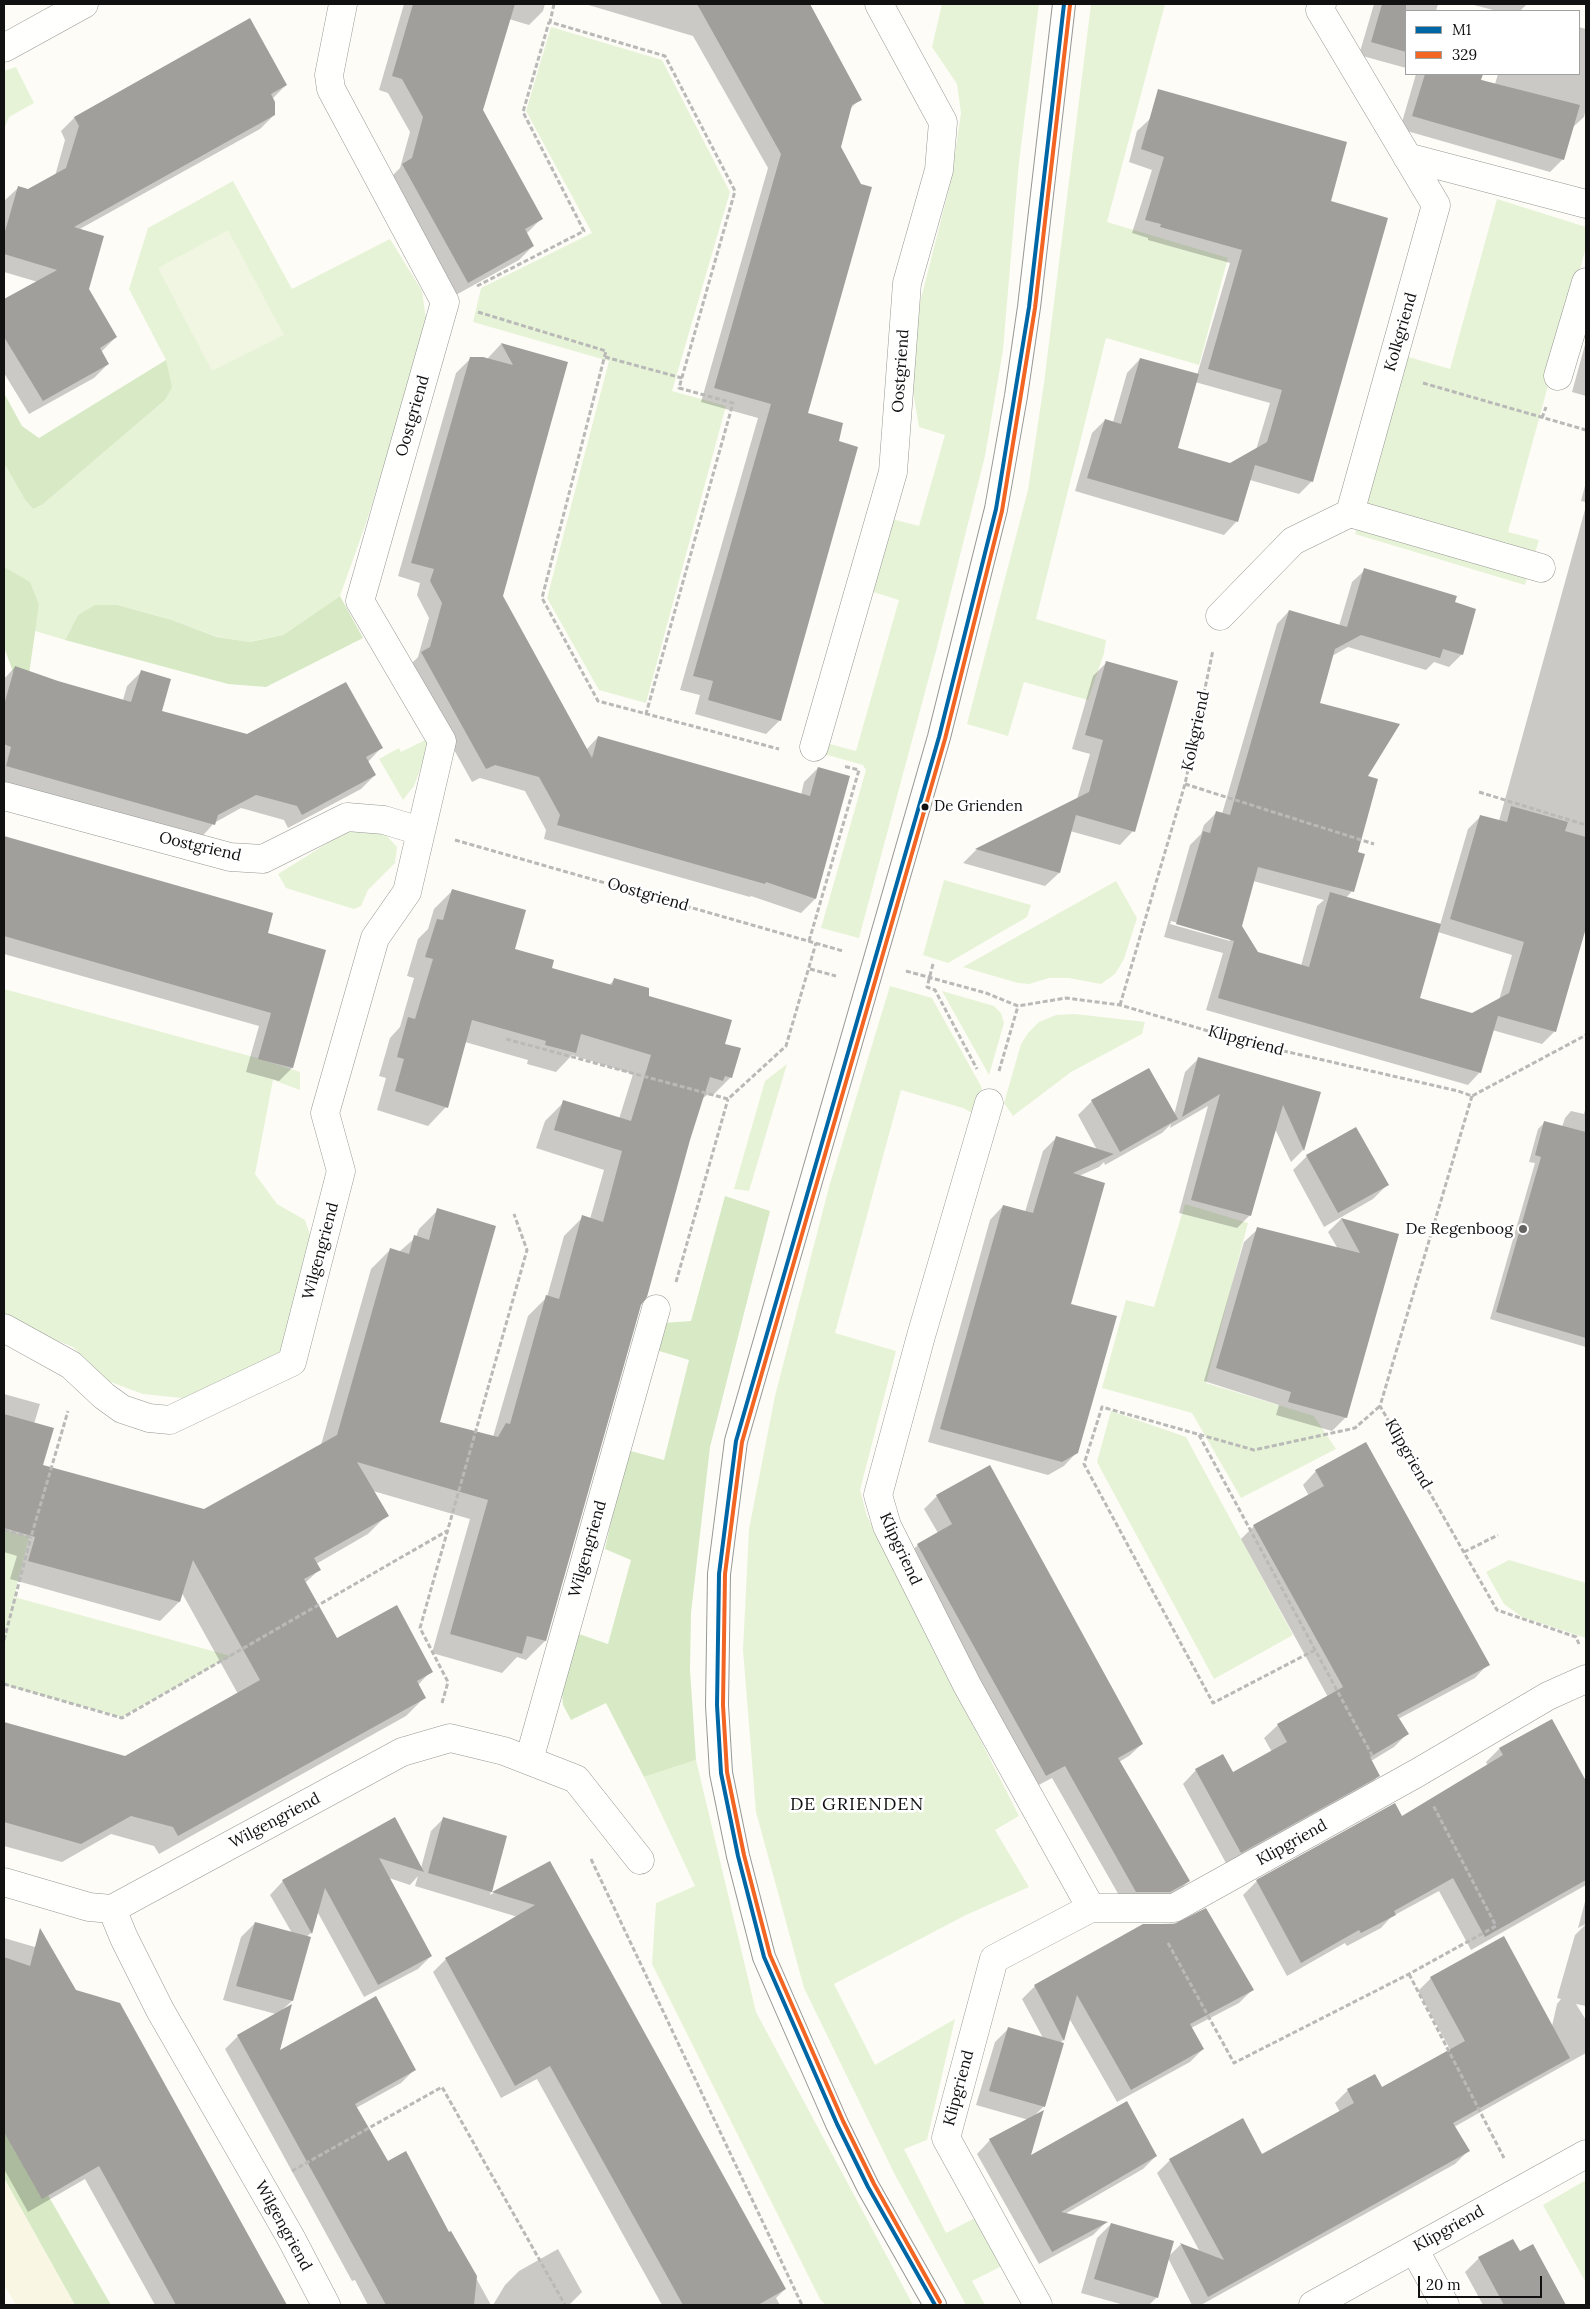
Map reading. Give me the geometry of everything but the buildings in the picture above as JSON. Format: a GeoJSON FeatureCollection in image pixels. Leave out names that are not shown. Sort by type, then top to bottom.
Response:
{"type":"FeatureCollection","features":[{"type":"Feature","properties":{"kind":"street"},"geometry":{"type":"LineString","coordinates":[[4,48],[84,4]]}},
{"type":"Feature","properties":{"kind":"street"},"geometry":{"type":"LineString","coordinates":[[343,4],[329,76],[331,88],[445,302]]}},
{"type":"Feature","properties":{"kind":"street","name":"Oostgriend"},"geometry":{"type":"LineString","coordinates":[[814,748],[893,472],[907,283],[939,170],[944,122],[879,4]]}},
{"type":"Feature","properties":{"kind":"street","name":"Kolkgriend"},"geometry":{"type":"LineString","coordinates":[[1322,4],[1320,10],[1436,205],[1350,513]]}},
{"type":"Feature","properties":{"kind":"street"},"geometry":{"type":"LineString","coordinates":[[1407,156],[1586,204]]}},
{"type":"Feature","properties":{"kind":"street"},"geometry":{"type":"LineString","coordinates":[[1558,376],[1586,282]]}},
{"type":"Feature","properties":{"kind":"street","name":"Oostgriend"},"geometry":{"type":"LineString","coordinates":[[4,796],[230,857],[262,859],[347,817],[384,820],[420,831],[442,741],[360,601],[445,302]]}},
{"type":"Feature","properties":{"kind":"street"},"geometry":{"type":"LineString","coordinates":[[1220,616],[1293,541],[1350,513],[1541,568]]}},
{"type":"Feature","properties":{"kind":"street","name":"Wilgengriend"},"geometry":{"type":"LineString","coordinates":[[4,1328],[71,1365],[104,1396],[122,1409],[149,1418],[170,1420],[292,1362],[341,1171],[325,1113],[375,938],[407,892],[420,831]]}},
{"type":"Feature","properties":{"kind":"street","name":"Klipgriend"},"geometry":{"type":"LineString","coordinates":[[989,1103],[921,1336],[878,1495],[887,1526],[968,1685],[1091,1908]]}},
{"type":"Feature","properties":{"kind":"street","name":"Wilgengriend"},"geometry":{"type":"LineString","coordinates":[[528,1760],[656,1309]]}},
{"type":"Feature","properties":{"kind":"street","name":"Klipgriend"},"geometry":{"type":"LineString","coordinates":[[1038,2305],[946,2138],[994,1960],[1091,1908],[1174,1908],[1417,1773],[1548,1696],[1585,1666]]}},
{"type":"Feature","properties":{"kind":"street","name":"Wilgengriend"},"geometry":{"type":"LineString","coordinates":[[326,2305],[262,2188],[160,2010],[124,1938],[112,1909],[402,1752],[450,1738],[504,1751],[576,1779],[640,1860]]}},
{"type":"Feature","properties":{"kind":"street"},"geometry":{"type":"LineString","coordinates":[[4,1882],[89,1907],[112,1909]]}},
{"type":"Feature","properties":{"kind":"street","name":"Klipgriend"},"geometry":{"type":"LineString","coordinates":[[1313,2305],[1586,2154]]}},
{"type":"Feature","properties":{"kind":"street"},"geometry":{"type":"LineString","coordinates":[[1414,2249],[1445,2305]]}},
{"type":"Feature","properties":{"kind":"lane"},"geometry":{"type":"LineString","coordinates":[[935,2305],[863,2178],[837,2124],[764,1957],[738,1856],[721,1773],[717,1704],[719,1574],[736,1441],[939,737],[996,509],[1016,396],[1029,307],[1064,4]]}},
{"type":"Feature","properties":{"kind":"path"},"geometry":{"type":"LineString","coordinates":[[445,302],[584,232],[523,112],[554,4]]}},
{"type":"Feature","properties":{"kind":"path"},"geometry":{"type":"LineString","coordinates":[[550,22],[665,56],[735,191],[679,388],[733,402],[646,714]]}},
{"type":"Feature","properties":{"kind":"path"},"geometry":{"type":"LineString","coordinates":[[445,302],[606,351],[542,598],[598,701],[784,750]]}},
{"type":"Feature","properties":{"kind":"path"},"geometry":{"type":"LineString","coordinates":[[605,356],[682,378]]}},
{"type":"Feature","properties":{"kind":"path"},"geometry":{"type":"LineString","coordinates":[[1389,373],[1586,430]]}},
{"type":"Feature","properties":{"kind":"path","name":"Kolkgriend"},"geometry":{"type":"LineString","coordinates":[[1120,1005],[1185,784],[1220,616]]}},
{"type":"Feature","properties":{"kind":"path"},"geometry":{"type":"LineString","coordinates":[[809,940],[859,770],[840,765]]}},
{"type":"Feature","properties":{"kind":"path"},"geometry":{"type":"LineString","coordinates":[[1185,784],[1374,844]]}},
{"type":"Feature","properties":{"kind":"path"},"geometry":{"type":"LineString","coordinates":[[1479,792],[1586,825]]}},
{"type":"Feature","properties":{"kind":"path","name":"Oostgriend"},"geometry":{"type":"LineString","coordinates":[[420,831],[809,940],[874,961]]}},
{"type":"Feature","properties":{"kind":"path"},"geometry":{"type":"LineString","coordinates":[[656,1309],[672,1297],[728,1099],[786,1046],[810,969],[816,943]]}},
{"type":"Feature","properties":{"kind":"path"},"geometry":{"type":"LineString","coordinates":[[874,961],[986,993],[1018,1006],[989,1103]]}},
{"type":"Feature","properties":{"kind":"path"},"geometry":{"type":"LineString","coordinates":[[933,964],[927,986],[935,990],[976,1066],[989,1103]]}},
{"type":"Feature","properties":{"kind":"path"},"geometry":{"type":"LineString","coordinates":[[810,969],[842,978]]}},
{"type":"Feature","properties":{"kind":"path","name":"Klipgriend"},"geometry":{"type":"LineString","coordinates":[[1018,1006],[1066,998],[1120,1005],[1249,1043],[1458,1091],[1472,1096],[1380,1406],[1497,1610],[1576,1636],[1585,1666]]}},
{"type":"Feature","properties":{"kind":"path"},"geometry":{"type":"LineString","coordinates":[[1472,1096],[1586,1035]]}},
{"type":"Feature","properties":{"kind":"path"},"geometry":{"type":"LineString","coordinates":[[506,1040],[728,1099]]}},
{"type":"Feature","properties":{"kind":"path"},"geometry":{"type":"LineString","coordinates":[[429,1744],[448,1682],[420,1628],[527,1250],[514,1214]]}},
{"type":"Feature","properties":{"kind":"path"},"geometry":{"type":"LineString","coordinates":[[4,1640],[31,1537],[80,1373]]}},
{"type":"Feature","properties":{"kind":"path"},"geometry":{"type":"LineString","coordinates":[[1315,1650],[1213,1703],[1084,1464],[1102,1407],[1254,1450],[1355,1428],[1380,1406]]}},
{"type":"Feature","properties":{"kind":"path"},"geometry":{"type":"LineString","coordinates":[[1199,1434],[1390,1788]]}},
{"type":"Feature","properties":{"kind":"path"},"geometry":{"type":"LineString","coordinates":[[4,1530],[31,1537]]}},
{"type":"Feature","properties":{"kind":"path"},"geometry":{"type":"LineString","coordinates":[[4,1684],[122,1718],[448,1531]]}},
{"type":"Feature","properties":{"kind":"path"},"geometry":{"type":"LineString","coordinates":[[1464,1552],[1498,1535]]}},
{"type":"Feature","properties":{"kind":"path"},"geometry":{"type":"LineString","coordinates":[[1149,1908],[1234,2062],[1409,1974],[1496,1926],[1417,1773]]}},
{"type":"Feature","properties":{"kind":"path"},"geometry":{"type":"LineString","coordinates":[[590,1858],[802,2305]]}},
{"type":"Feature","properties":{"kind":"path"},"geometry":{"type":"LineString","coordinates":[[1409,1974],[1520,2190]]}},
{"type":"Feature","properties":{"kind":"path"},"geometry":{"type":"LineString","coordinates":[[262,2188],[442,2087],[565,2305]]}},
{"type":"Feature","properties":{"kind":"shaded area"},"geometry":{"type":"Polygon","coordinates":[[[4,2178],[75,2305],[16,2305],[4,2285],[4,2178]]]}},
{"type":"Feature","properties":{"kind":"green space"},"geometry":{"type":"Polygon","coordinates":[[[942,4],[1039,4],[1019,162],[1003,350],[985,456],[936,651],[859,938],[821,928],[866,770],[863,765],[824,754],[826,743],[856,751],[899,600],[870,591],[892,519],[919,526],[945,435],[919,427],[912,386],[914,326],[951,181],[961,113],[957,84],[932,47],[942,4]]]}},
{"type":"Feature","properties":{"kind":"green space"},"geometry":{"type":"Polygon","coordinates":[[[1091,4],[1165,4],[1107,222],[1228,258],[1199,365],[1106,338],[1036,619],[1106,640],[1104,653],[1088,700],[1024,682],[1008,736],[967,724],[1028,490],[1044,383],[1091,4]]]}},
{"type":"Feature","properties":{"kind":"green space"},"geometry":{"type":"Polygon","coordinates":[[[551,27],[662,60],[730,192],[672,391],[726,406],[646,703],[599,690],[547,598],[609,361],[473,322],[481,288],[592,233],[526,111],[551,27]]]}},
{"type":"Feature","properties":{"kind":"green space"},"geometry":{"type":"Polygon","coordinates":[[[16,67],[34,103],[9,117],[4,129],[4,71],[16,67]]]}},
{"type":"Feature","properties":{"kind":"green space"},"geometry":{"type":"Polygon","coordinates":[[[233,181],[292,289],[390,239],[422,291],[427,326],[366,523],[340,596],[283,635],[249,642],[218,637],[172,620],[118,605],[78,615],[65,640],[35,631],[39,605],[4,567],[4,463],[25,500],[33,509],[42,505],[165,400],[166,360],[129,289],[148,228],[233,181]]]}},
{"type":"Feature","properties":{"kind":"green space"},"geometry":{"type":"Polygon","coordinates":[[[1497,199],[1586,227],[1586,247],[1508,532],[1539,540],[1525,585],[1355,534],[1405,356],[1450,369],[1497,199]]]}},
{"type":"Feature","properties":{"kind":"green space"},"geometry":{"type":"Polygon","coordinates":[[[228,230],[284,335],[212,371],[158,268],[228,230]]]}},
{"type":"Feature","properties":{"kind":"green space"},"geometry":{"type":"Polygon","coordinates":[[[166,360],[172,387],[165,400],[42,505],[33,509],[25,500],[4,463],[4,393],[22,426],[39,438],[166,360]]]}},
{"type":"Feature","properties":{"kind":"green space"},"geometry":{"type":"Polygon","coordinates":[[[4,567],[30,582],[39,605],[28,681],[17,683],[4,647],[4,567]]]}},
{"type":"Feature","properties":{"kind":"green space"},"geometry":{"type":"Polygon","coordinates":[[[340,596],[363,638],[266,687],[228,684],[65,640],[78,615],[95,605],[118,605],[172,620],[217,637],[250,642],[283,635],[340,596]]]}},
{"type":"Feature","properties":{"kind":"green space"},"geometry":{"type":"Polygon","coordinates":[[[429,738],[431,741],[414,786],[403,800],[379,759],[399,748],[401,752],[429,738]]]}},
{"type":"Feature","properties":{"kind":"green space"},"geometry":{"type":"Polygon","coordinates":[[[375,829],[385,834],[397,847],[395,863],[368,890],[361,906],[354,909],[286,888],[278,874],[347,831],[375,829]]]}},
{"type":"Feature","properties":{"kind":"green space"},"geometry":{"type":"Polygon","coordinates":[[[944,880],[1031,905],[1027,917],[948,963],[923,955],[944,880]]]}},
{"type":"Feature","properties":{"kind":"green space"},"geometry":{"type":"Polygon","coordinates":[[[1116,881],[1137,918],[1124,959],[1115,974],[1101,984],[1069,978],[1049,978],[1029,984],[1018,983],[963,967],[1116,881]]]}},
{"type":"Feature","properties":{"kind":"green space"},"geometry":{"type":"Polygon","coordinates":[[[890,986],[932,998],[982,1088],[974,1114],[963,1108],[901,1090],[835,1333],[896,1351],[860,1490],[867,1516],[1019,1816],[995,1830],[1029,1887],[966,1915],[834,1984],[875,2065],[955,2019],[927,2140],[904,2149],[946,2233],[975,2218],[1002,2266],[972,2281],[985,2305],[966,2305],[894,2173],[804,1988],[756,1812],[743,1650],[749,1529],[775,1396],[829,1187],[890,986]]]}},
{"type":"Feature","properties":{"kind":"green space"},"geometry":{"type":"Polygon","coordinates":[[[4,989],[257,1058],[300,1072],[300,1090],[273,1080],[255,1174],[277,1204],[305,1220],[314,1247],[284,1353],[191,1399],[143,1394],[108,1381],[73,1347],[4,1319],[4,989]]]}},
{"type":"Feature","properties":{"kind":"green space"},"geometry":{"type":"Polygon","coordinates":[[[942,991],[994,1006],[1001,1013],[1004,1023],[989,1075],[942,991]]]}},
{"type":"Feature","properties":{"kind":"green space"},"geometry":{"type":"Polygon","coordinates":[[[1075,1014],[1145,1022],[1142,1034],[1071,1072],[1013,1116],[1004,1103],[1021,1044],[1028,1033],[1039,1022],[1056,1015],[1075,1014]]]}},
{"type":"Feature","properties":{"kind":"green space"},"geometry":{"type":"Polygon","coordinates":[[[787,1064],[749,1191],[734,1189],[765,1081],[787,1064]]]}},
{"type":"Feature","properties":{"kind":"green space"},"geometry":{"type":"Polygon","coordinates":[[[725,1196],[770,1211],[710,1447],[691,1613],[690,1670],[696,1760],[644,1777],[606,1703],[571,1720],[563,1705],[561,1683],[576,1633],[608,1644],[631,1560],[605,1549],[627,1450],[664,1460],[689,1360],[656,1350],[663,1323],[691,1321],[725,1196]]]}},
{"type":"Feature","properties":{"kind":"green space"},"geometry":{"type":"Polygon","coordinates":[[[1185,1204],[1248,1223],[1206,1383],[1314,1416],[1336,1449],[1241,1498],[1192,1413],[1102,1388],[1126,1300],[1154,1307],[1185,1204]]]}},
{"type":"Feature","properties":{"kind":"green space"},"geometry":{"type":"Polygon","coordinates":[[[1111,1411],[1186,1437],[1293,1635],[1214,1679],[1097,1462],[1111,1411]]]}},
{"type":"Feature","properties":{"kind":"green space"},"geometry":{"type":"Polygon","coordinates":[[[4,1530],[29,1537],[14,1597],[231,1656],[122,1717],[4,1685],[4,1530]]]}},
{"type":"Feature","properties":{"kind":"green space"},"geometry":{"type":"Polygon","coordinates":[[[1509,1560],[1586,1583],[1586,1638],[1522,1617],[1504,1604],[1486,1572],[1509,1560]]]}},
{"type":"Feature","properties":{"kind":"green space"},"geometry":{"type":"Polygon","coordinates":[[[696,1760],[756,2012],[913,2305],[826,2305],[820,2299],[652,1964],[656,1903],[695,1886],[644,1777],[696,1760]]]}},
{"type":"Feature","properties":{"kind":"green space"},"geometry":{"type":"Polygon","coordinates":[[[4,2123],[25,2155],[111,2305],[75,2305],[4,2178],[4,2123]]]}},
{"type":"Feature","properties":{"kind":"green space"},"geometry":{"type":"Polygon","coordinates":[[[1586,2180],[1586,2283],[1543,2205],[1586,2180]]]}},
{"type":"Feature","properties":{"kind":"transit line","name":"M1"},"geometry":{"type":"LineString","coordinates":[[935,2305],[868,2187],[837,2124],[764,1957],[738,1856],[721,1773],[717,1705],[719,1574],[736,1441],[939,737],[996,509],[1029,307],[1064,4]]}},
{"type":"Feature","properties":{"kind":"transit line","name":"329"},"geometry":{"type":"LineString","coordinates":[[940,2302],[874,2184],[843,2121],[770,1955],[744,1855],[727,1772],[723,1705],[725,1574],[742,1442],[945,739],[1002,511],[1035,308],[1070,5]]}},
{"type":"Feature","properties":{"kind":"place","name":"De Grienden"},"geometry":{"type":"Point","coordinates":[925,807]}},
{"type":"Feature","properties":{"kind":"place","name":"De Regenboog"},"geometry":{"type":"Point","coordinates":[1523,1229]}},
{"type":"Feature","properties":{"kind":"district","name":"DE GRIENDEN"},"geometry":{"type":"Point","coordinates":[857,1805]}}]}
